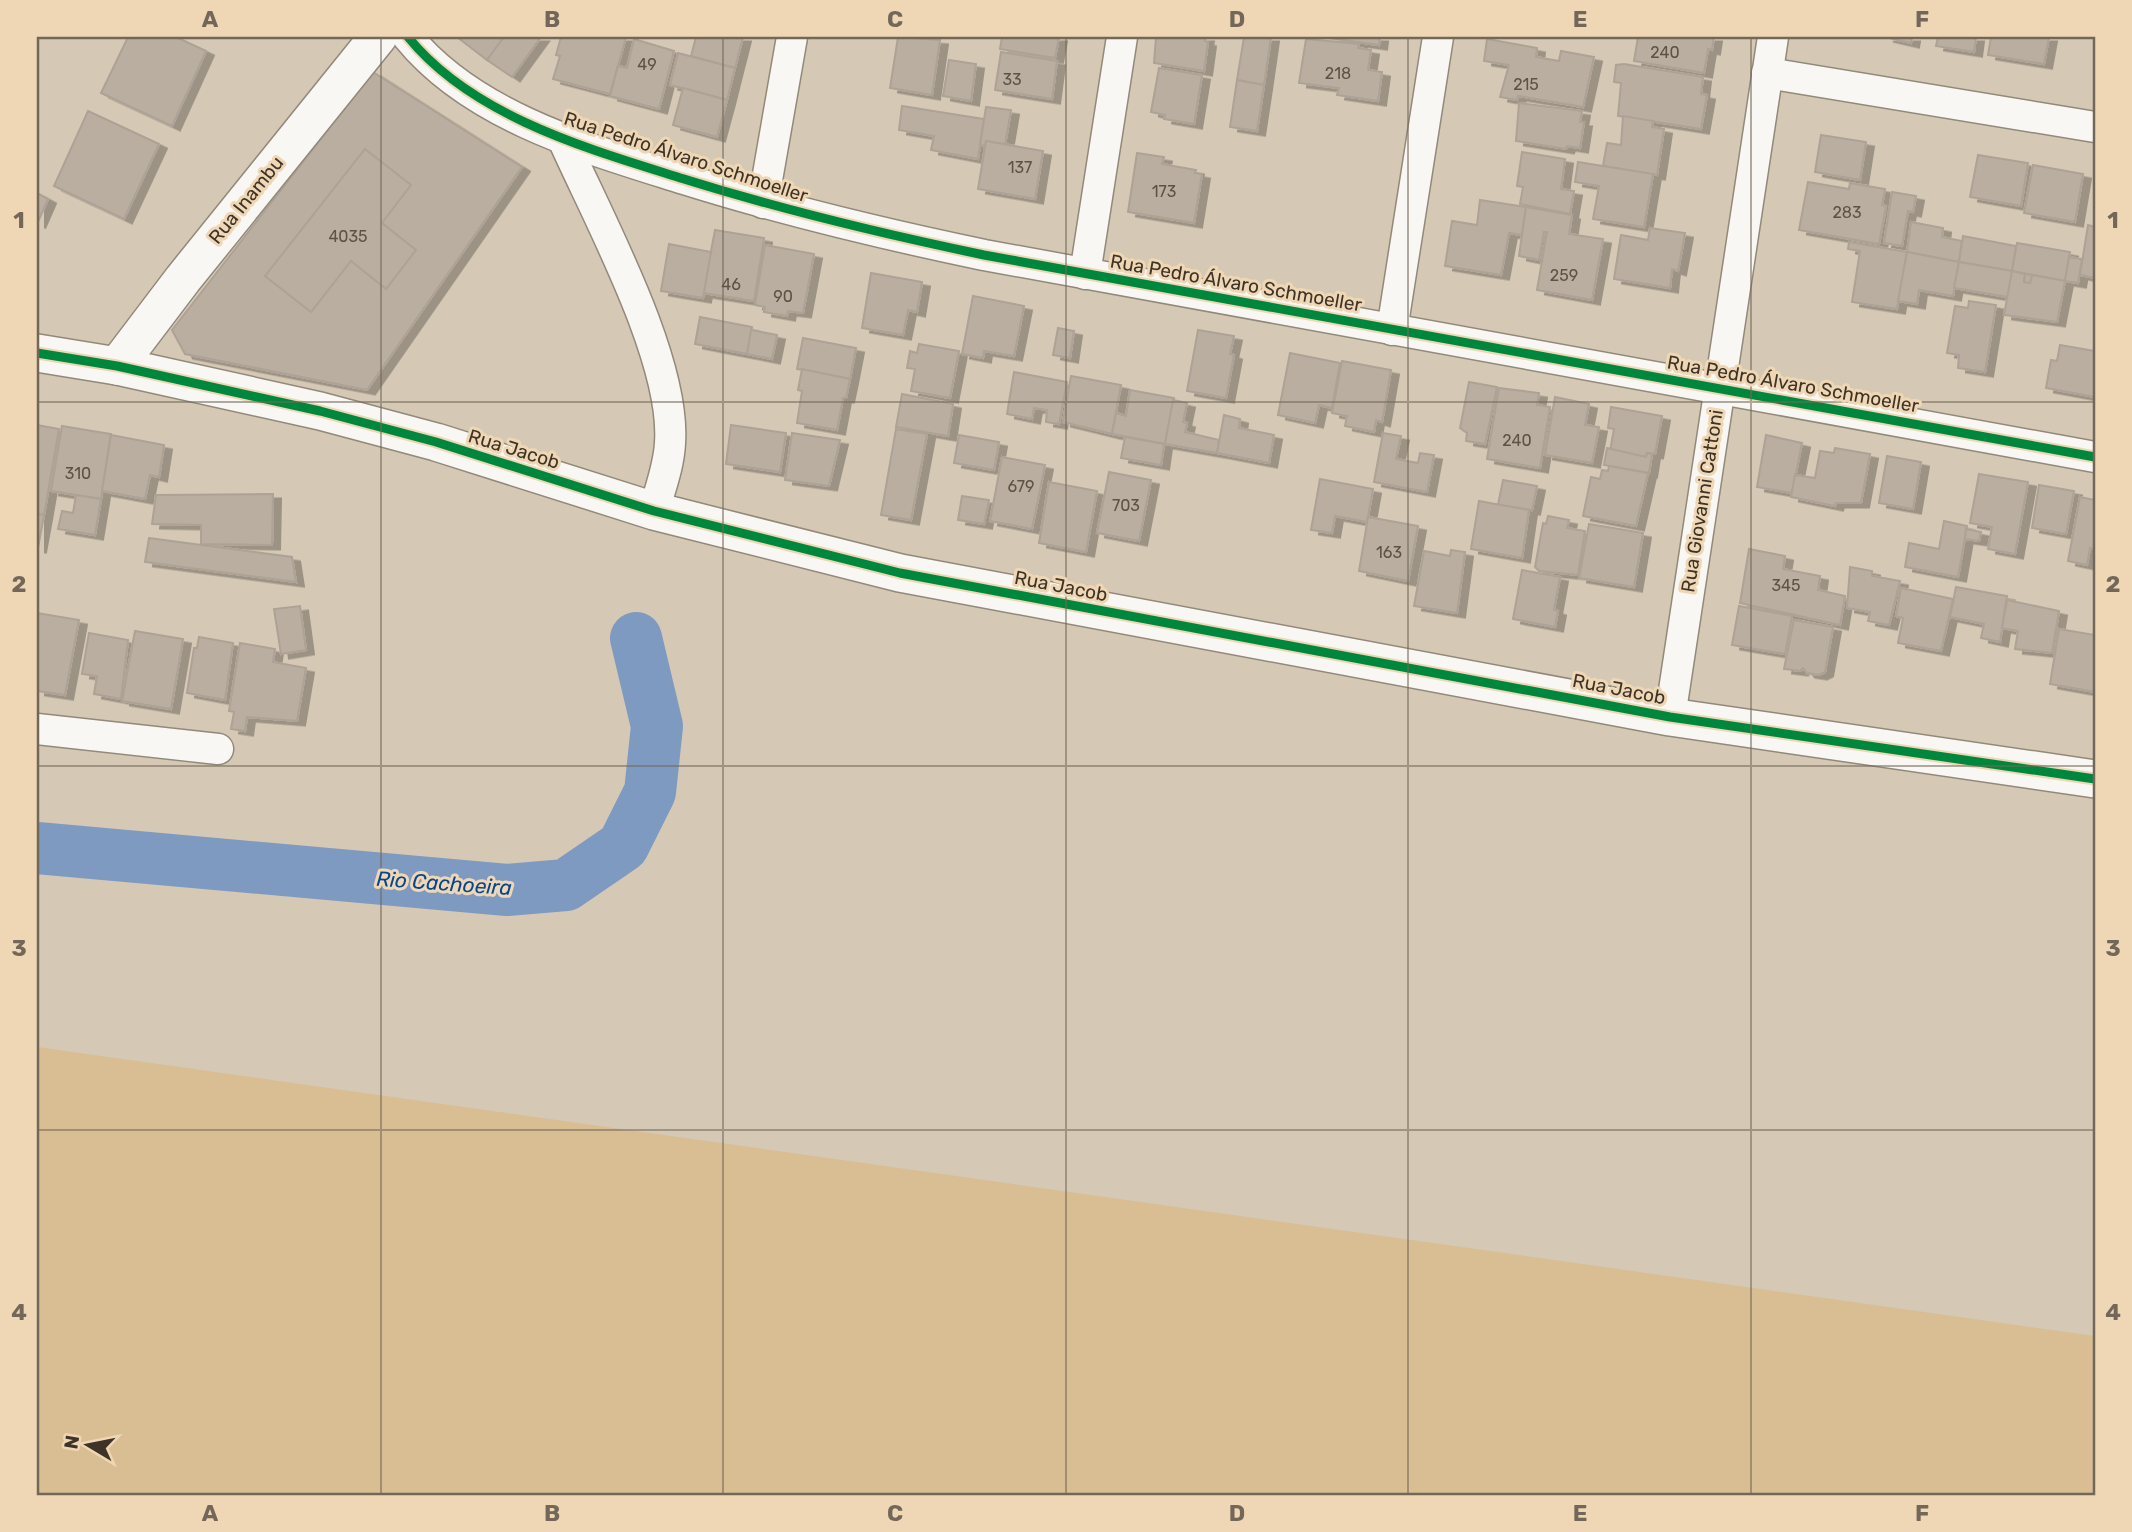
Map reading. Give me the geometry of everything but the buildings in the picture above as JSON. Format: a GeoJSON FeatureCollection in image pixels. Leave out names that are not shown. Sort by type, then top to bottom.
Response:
{"type":"FeatureCollection","features":[{"type":"Feature","properties":{"kind":"street","name":"Rua Inambu"},"geometry":{"type":"LineString","coordinates":[[117,366],[183,279],[379,37]]}},
{"type":"Feature","properties":{"kind":"street","name":"Rua Pedro Álvaro Schmoeller"},"geometry":{"type":"LineString","coordinates":[[408,37],[460,85],[502,110],[562,137],[763,203],[911,240],[2095,457]]}},
{"type":"Feature","properties":{"kind":"street"},"geometry":{"type":"LineString","coordinates":[[763,203],[792,37]]}},
{"type":"Feature","properties":{"kind":"street"},"geometry":{"type":"LineString","coordinates":[[1086,274],[1122,37]]}},
{"type":"Feature","properties":{"kind":"street"},"geometry":{"type":"LineString","coordinates":[[1392,330],[1438,37]]}},
{"type":"Feature","properties":{"kind":"street","name":"Rua Giovanni Cattoni"},"geometry":{"type":"LineString","coordinates":[[1670,717],[1773,37]]}},
{"type":"Feature","properties":{"kind":"street"},"geometry":{"type":"LineString","coordinates":[[1767,73],[2095,127]]}},
{"type":"Feature","properties":{"kind":"street"},"geometry":{"type":"LineString","coordinates":[[562,137],[659,364],[669,412],[670,444],[653,511]]}},
{"type":"Feature","properties":{"kind":"street","name":"Rua Jacob"},"geometry":{"type":"LineString","coordinates":[[37,353],[117,366],[320,411],[653,511],[900,573],[1670,717],[2095,779]]}},
{"type":"Feature","properties":{"kind":"street"},"geometry":{"type":"LineString","coordinates":[[37,729],[218,749]]}},
{"type":"Feature","properties":{"kind":"shaded area"},"geometry":{"type":"Polygon","coordinates":[[[37,1047],[2095,1336],[2095,1495],[37,1495],[37,1047]]]}},
{"type":"Feature","properties":{"kind":"waterway","name":"Rio Cachoeira"},"geometry":{"type":"LineString","coordinates":[[37,848],[507,890],[566,885],[623,846],[650,792],[657,726],[636,638]]}},
{"type":"Feature","properties":{"kind":"cycle path"},"geometry":{"type":"LineString","coordinates":[[408,37],[435,65],[465,89],[535,127],[648,168],[833,221],[984,255],[2095,457]]}},
{"type":"Feature","properties":{"kind":"cycle path"},"geometry":{"type":"LineString","coordinates":[[37,353],[117,366],[320,411],[436,442],[654,511],[900,573],[1670,717],[2095,779]]}}]}
